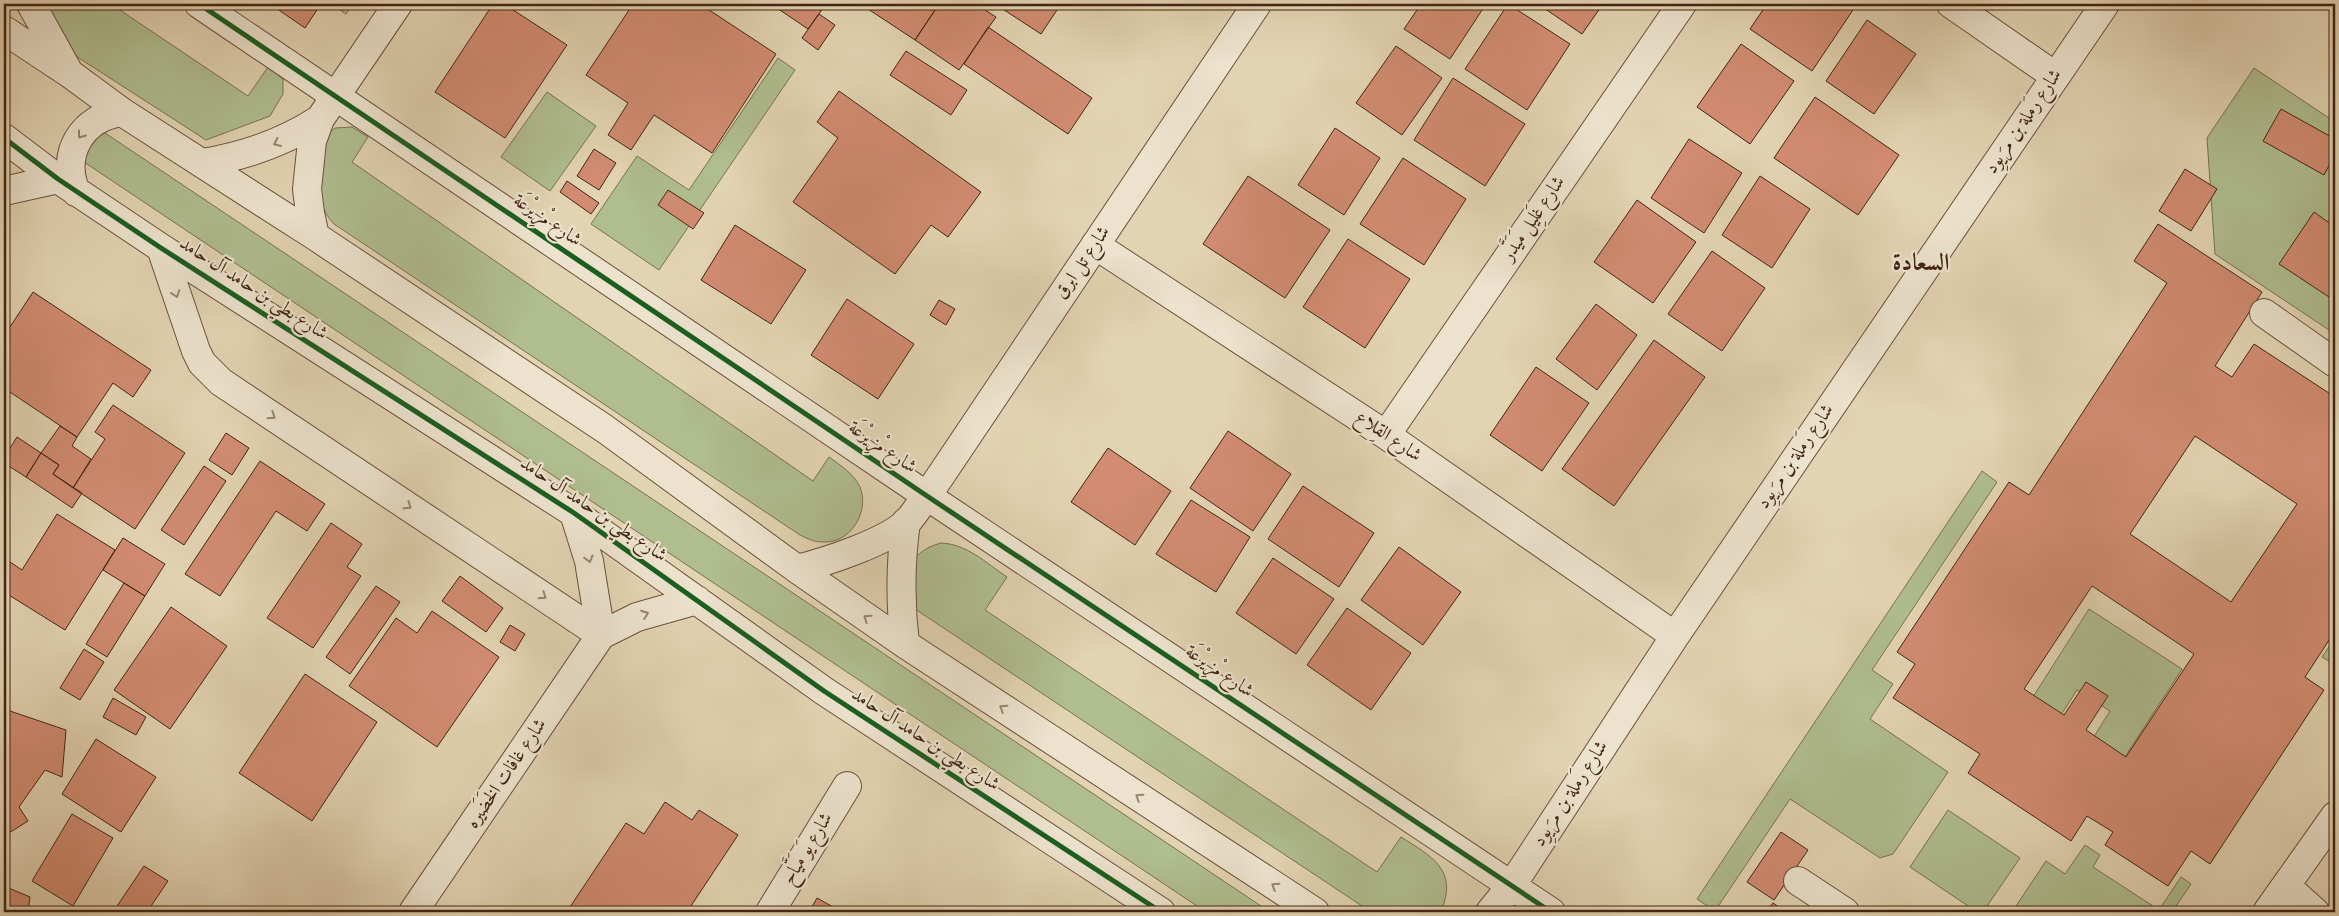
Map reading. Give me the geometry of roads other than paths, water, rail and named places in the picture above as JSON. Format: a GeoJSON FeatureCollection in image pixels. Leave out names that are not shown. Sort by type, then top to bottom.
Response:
{"type":"FeatureCollection","features":[{"type":"Feature","properties":{"kind":"street"},"geometry":{"type":"LineString","coordinates":[[31,4],[69,73]]}},
{"type":"Feature","properties":{"kind":"street","name":"شارع مْزِيرْعَة"},"geometry":{"type":"LineString","coordinates":[[199,4],[926,496],[1552,912]]}},
{"type":"Feature","properties":{"kind":"street"},"geometry":{"type":"LineString","coordinates":[[315,236],[310,213],[308,181],[312,141],[320,119],[398,4]]}},
{"type":"Feature","properties":{"kind":"street","name":"شارع تل ابرق"},"geometry":{"type":"LineString","coordinates":[[797,569],[828,561],[865,546],[906,522],[926,496],[1257,4]]}},
{"type":"Feature","properties":{"kind":"street","name":"شارع غَلِيل مَيَدَّر"},"geometry":{"type":"LineString","coordinates":[[1386,434],[1682,4]]}},
{"type":"Feature","properties":{"kind":"street"},"geometry":{"type":"LineString","coordinates":[[1952,4],[2055,76]]}},
{"type":"Feature","properties":{"kind":"street","name":"شارع رَملة بن مرَيوِد"},"geometry":{"type":"LineString","coordinates":[[1490,912],[1512,885],[1675,636],[2104,4]]}},
{"type":"Feature","properties":{"kind":"street"},"geometry":{"type":"LineString","coordinates":[[4,30],[69,73],[122,112],[315,236],[605,429],[797,569],[905,644],[1315,912]]}},
{"type":"Feature","properties":{"kind":"street"},"geometry":{"type":"LineString","coordinates":[[4,191],[67,186],[71,154],[78,139],[93,122],[107,115],[122,112]]}},
{"type":"Feature","properties":{"kind":"street"},"geometry":{"type":"LineString","coordinates":[[202,163],[227,159],[268,147],[299,133],[320,119]]}},
{"type":"Feature","properties":{"kind":"street","name":"شارع بطي بن حامد آل حامد"},"geometry":{"type":"LineString","coordinates":[[4,138],[67,186],[161,248],[574,512],[824,691],[1161,912]]}},
{"type":"Feature","properties":{"kind":"street","name":"شارع القِلاع"},"geometry":{"type":"LineString","coordinates":[[1095,245],[1386,434],[1675,636]]}},
{"type":"Feature","properties":{"kind":"street"},"geometry":{"type":"LineString","coordinates":[[161,248],[193,345],[202,363],[221,382],[601,635]]}},
{"type":"Feature","properties":{"kind":"street"},"geometry":{"type":"LineString","coordinates":[[2264,314],[2335,363]]}},
{"type":"Feature","properties":{"kind":"street"},"geometry":{"type":"LineString","coordinates":[[574,512],[589,561],[601,635]]}},
{"type":"Feature","properties":{"kind":"street"},"geometry":{"type":"LineString","coordinates":[[905,644],[901,579],[906,522]]}},
{"type":"Feature","properties":{"kind":"street","name":"شارع غافات الخَضَيره"},"geometry":{"type":"LineString","coordinates":[[413,912],[601,635],[637,617],[697,600]]}},
{"type":"Feature","properties":{"kind":"street","name":"شارع يَو مَيَّاح"},"geometry":{"type":"LineString","coordinates":[[770,912],[847,786]]}},
{"type":"Feature","properties":{"kind":"street"},"geometry":{"type":"LineString","coordinates":[[2267,912],[2335,816]]}},
{"type":"Feature","properties":{"kind":"street"},"geometry":{"type":"LineString","coordinates":[[1798,881],[1845,912]]}},
{"type":"Feature","properties":{"kind":"street"},"geometry":{"type":"LineString","coordinates":[[2286,886],[2315,912]]}},
{"type":"Feature","properties":{"kind":"district","name":"السعادة"},"geometry":{"type":"Point","coordinates":[1921,264]}}]}
